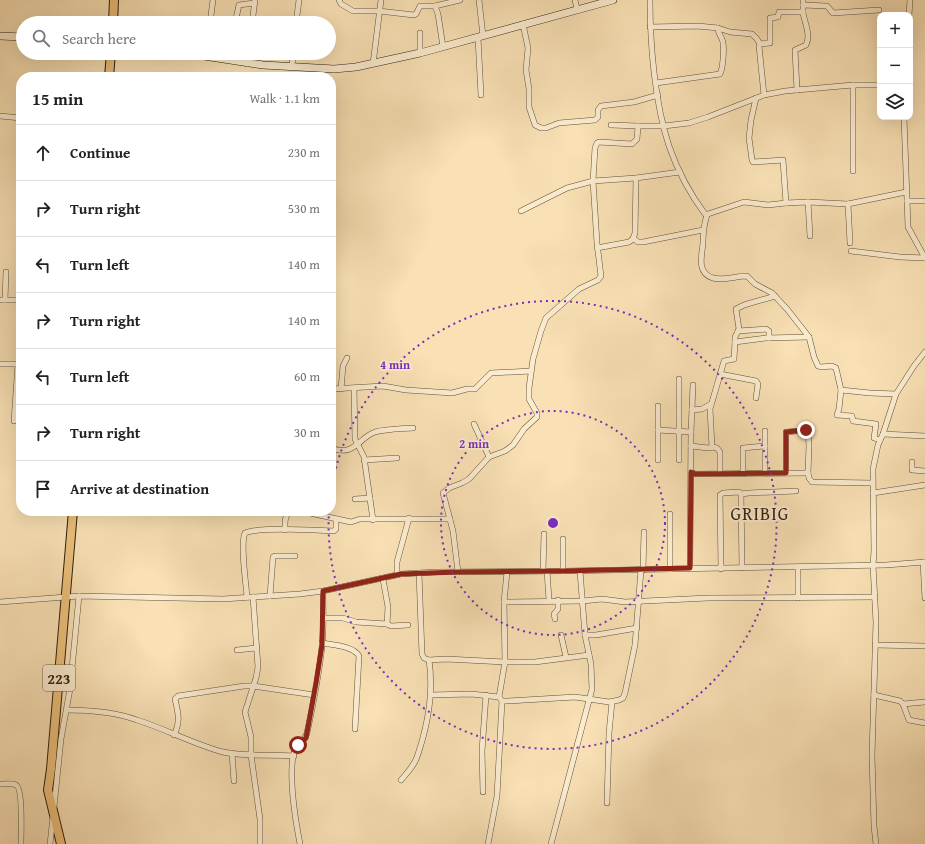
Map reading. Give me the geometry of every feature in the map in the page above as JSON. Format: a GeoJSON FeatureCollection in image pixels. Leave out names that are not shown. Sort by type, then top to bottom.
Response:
{"type":"FeatureCollection","features":[{"type":"Feature","properties":{"kind":"main road"},"geometry":{"type":"LineString","coordinates":[[113,16],[114,0]]}},
{"type":"Feature","properties":{"kind":"main road"},"geometry":{"type":"LineString","coordinates":[[236,60],[247,64],[334,69],[374,64],[480,37],[602,1],[613,0]]}},
{"type":"Feature","properties":{"kind":"main road"},"geometry":{"type":"LineString","coordinates":[[0,36],[16,37]]}},
{"type":"Feature","properties":{"kind":"main road"},"geometry":{"type":"LineString","coordinates":[[109,72],[110,60]]}},
{"type":"Feature","properties":{"kind":"main road","name":"223"},"geometry":{"type":"LineString","coordinates":[[60,844],[48,790],[73,516]]}},
{"type":"Feature","properties":{"kind":"street"},"geometry":{"type":"LineString","coordinates":[[211,16],[213,0]]}},
{"type":"Feature","properties":{"kind":"street"},"geometry":{"type":"LineString","coordinates":[[297,16],[299,0]]}},
{"type":"Feature","properties":{"kind":"street"},"geometry":{"type":"LineString","coordinates":[[339,0],[341,4],[353,11],[379,11],[414,15],[420,6],[435,6],[460,0]]}},
{"type":"Feature","properties":{"kind":"street"},"geometry":{"type":"LineString","coordinates":[[374,64],[381,0]]}},
{"type":"Feature","properties":{"kind":"street"},"geometry":{"type":"LineString","coordinates":[[479,0],[481,94]]}},
{"type":"Feature","properties":{"kind":"street"},"geometry":{"type":"LineString","coordinates":[[575,0],[577,9]]}},
{"type":"Feature","properties":{"kind":"street"},"geometry":{"type":"LineString","coordinates":[[650,0],[650,27],[656,83],[669,145],[680,172],[701,209],[707,215]]}},
{"type":"Feature","properties":{"kind":"street"},"geometry":{"type":"LineString","coordinates":[[909,12],[910,0]]}},
{"type":"Feature","properties":{"kind":"street"},"geometry":{"type":"LineString","coordinates":[[237,16],[239,5],[255,1],[253,16]]}},
{"type":"Feature","properties":{"kind":"street"},"geometry":{"type":"LineString","coordinates":[[797,90],[795,50],[806,45],[808,40],[803,12],[803,2],[827,6],[833,13],[879,10]]}},
{"type":"Feature","properties":{"kind":"street"},"geometry":{"type":"LineString","coordinates":[[435,6],[438,14],[443,47]]}},
{"type":"Feature","properties":{"kind":"street"},"geometry":{"type":"LineString","coordinates":[[760,44],[770,43],[770,18],[778,17],[779,12],[803,12]]}},
{"type":"Feature","properties":{"kind":"street"},"geometry":{"type":"LineString","coordinates":[[523,24],[528,48],[526,70],[529,107],[535,125],[538,128],[546,128],[559,123],[595,120],[598,117],[598,110],[601,106],[634,102],[658,95]]}},
{"type":"Feature","properties":{"kind":"street"},"geometry":{"type":"LineString","coordinates":[[650,27],[698,26],[718,28],[730,32],[752,34],[760,44],[764,95]]}},
{"type":"Feature","properties":{"kind":"street"},"geometry":{"type":"LineString","coordinates":[[656,83],[720,74],[722,67],[723,41],[719,34],[718,28]]}},
{"type":"Feature","properties":{"kind":"street"},"geometry":{"type":"LineString","coordinates":[[420,33],[420,53]]}},
{"type":"Feature","properties":{"kind":"street"},"geometry":{"type":"LineString","coordinates":[[247,60],[247,64]]}},
{"type":"Feature","properties":{"kind":"street"},"geometry":{"type":"LineString","coordinates":[[292,67],[293,60]]}},
{"type":"Feature","properties":{"kind":"street"},"geometry":{"type":"LineString","coordinates":[[853,85],[853,171]]}},
{"type":"Feature","properties":{"kind":"street"},"geometry":{"type":"LineString","coordinates":[[611,125],[664,126],[696,121],[764,95],[797,90],[853,85],[877,85]]}},
{"type":"Feature","properties":{"kind":"street"},"geometry":{"type":"LineString","coordinates":[[756,98],[749,138],[752,160],[753,162],[783,160],[786,203]]}},
{"type":"Feature","properties":{"kind":"street"},"geometry":{"type":"LineString","coordinates":[[0,116],[16,118]]}},
{"type":"Feature","properties":{"kind":"street"},"geometry":{"type":"LineString","coordinates":[[904,120],[908,227],[925,258]]}},
{"type":"Feature","properties":{"kind":"street"},"geometry":{"type":"LineString","coordinates":[[458,572],[456,550],[443,491],[469,479],[489,457],[505,451],[513,445],[524,429],[537,417],[537,413],[531,402],[529,394],[531,371],[540,331],[546,318],[579,289],[598,280],[601,276],[597,248],[593,181],[595,148],[599,142],[632,144],[637,139],[638,126]]}},
{"type":"Feature","properties":{"kind":"street"},"geometry":{"type":"LineString","coordinates":[[521,211],[567,188],[579,184],[593,181],[636,178],[680,172]]}},
{"type":"Feature","properties":{"kind":"street"},"geometry":{"type":"LineString","coordinates":[[597,248],[628,242],[634,238],[636,178]]}},
{"type":"Feature","properties":{"kind":"street"},"geometry":{"type":"LineString","coordinates":[[707,215],[744,202],[768,205],[808,202],[848,204],[906,192]]}},
{"type":"Feature","properties":{"kind":"street"},"geometry":{"type":"LineString","coordinates":[[907,201],[925,201]]}},
{"type":"Feature","properties":{"kind":"street"},"geometry":{"type":"LineString","coordinates":[[808,202],[810,236]]}},
{"type":"Feature","properties":{"kind":"street"},"geometry":{"type":"LineString","coordinates":[[848,204],[850,243]]}},
{"type":"Feature","properties":{"kind":"street"},"geometry":{"type":"LineString","coordinates":[[707,215],[703,230],[700,260],[702,268],[708,276],[719,279],[747,276],[755,284],[772,293],[787,308],[809,338],[818,366],[832,366],[836,368],[841,390],[839,409],[836,415],[850,415],[852,416],[853,421],[876,424],[874,438],[880,440]]}},
{"type":"Feature","properties":{"kind":"street"},"geometry":{"type":"LineString","coordinates":[[634,238],[638,242],[643,242],[703,230]]}},
{"type":"Feature","properties":{"kind":"street"},"geometry":{"type":"LineString","coordinates":[[851,251],[900,257],[925,258]]}},
{"type":"Feature","properties":{"kind":"street"},"geometry":{"type":"LineString","coordinates":[[6,272],[2,300],[16,300]]}},
{"type":"Feature","properties":{"kind":"street"},"geometry":{"type":"LineString","coordinates":[[712,446],[711,404],[724,361],[734,359],[735,337],[738,331],[739,323],[736,311],[737,308],[775,296]]}},
{"type":"Feature","properties":{"kind":"street"},"geometry":{"type":"LineString","coordinates":[[738,331],[766,329],[769,331],[769,338]]}},
{"type":"Feature","properties":{"kind":"street"},"geometry":{"type":"LineString","coordinates":[[735,342],[769,338],[809,338]]}},
{"type":"Feature","properties":{"kind":"street"},"geometry":{"type":"LineString","coordinates":[[876,844],[872,755],[876,596],[873,565],[872,483],[874,461],[896,394],[914,366],[924,354]]}},
{"type":"Feature","properties":{"kind":"street"},"geometry":{"type":"LineString","coordinates":[[341,389],[343,366],[347,358]]}},
{"type":"Feature","properties":{"kind":"street"},"geometry":{"type":"LineString","coordinates":[[0,364],[16,364]]}},
{"type":"Feature","properties":{"kind":"street"},"geometry":{"type":"LineString","coordinates":[[336,389],[383,386],[406,390],[452,393],[467,389],[475,389],[491,373],[531,371]]}},
{"type":"Feature","properties":{"kind":"street"},"geometry":{"type":"LineString","coordinates":[[720,374],[756,381],[758,384],[756,398]]}},
{"type":"Feature","properties":{"kind":"street"},"geometry":{"type":"LineString","coordinates":[[679,379],[679,460]]}},
{"type":"Feature","properties":{"kind":"street"},"geometry":{"type":"LineString","coordinates":[[690,568],[691,432],[693,385]]}},
{"type":"Feature","properties":{"kind":"street"},"geometry":{"type":"LineString","coordinates":[[354,388],[355,439],[357,445],[362,451],[373,520]]}},
{"type":"Feature","properties":{"kind":"street"},"geometry":{"type":"LineString","coordinates":[[841,390],[896,394]]}},
{"type":"Feature","properties":{"kind":"street"},"geometry":{"type":"LineString","coordinates":[[14,422],[16,403]]}},
{"type":"Feature","properties":{"kind":"street"},"geometry":{"type":"LineString","coordinates":[[692,410],[702,409],[711,404]]}},
{"type":"Feature","properties":{"kind":"street"},"geometry":{"type":"LineString","coordinates":[[658,406],[658,460]]}},
{"type":"Feature","properties":{"kind":"street"},"geometry":{"type":"LineString","coordinates":[[474,424],[489,457]]}},
{"type":"Feature","properties":{"kind":"street"},"geometry":{"type":"LineString","coordinates":[[336,449],[344,450],[354,448],[373,433],[385,430],[412,428]]}},
{"type":"Feature","properties":{"kind":"street"},"geometry":{"type":"LineString","coordinates":[[658,430],[691,432]]}},
{"type":"Feature","properties":{"kind":"street"},"geometry":{"type":"LineString","coordinates":[[786,473],[786,432],[808,430],[808,473],[810,480],[816,482],[872,483]]}},
{"type":"Feature","properties":{"kind":"street"},"geometry":{"type":"LineString","coordinates":[[765,431],[765,473]]}},
{"type":"Feature","properties":{"kind":"street"},"geometry":{"type":"LineString","coordinates":[[883,434],[925,436]]}},
{"type":"Feature","properties":{"kind":"street"},"geometry":{"type":"LineString","coordinates":[[691,446],[708,448],[712,446],[717,448],[720,452],[720,474]]}},
{"type":"Feature","properties":{"kind":"street"},"geometry":{"type":"LineString","coordinates":[[743,474],[743,448],[765,446]]}},
{"type":"Feature","properties":{"kind":"street"},"geometry":{"type":"LineString","coordinates":[[364,460],[397,458]]}},
{"type":"Feature","properties":{"kind":"street"},"geometry":{"type":"LineString","coordinates":[[912,462],[912,470],[925,471]]}},
{"type":"Feature","properties":{"kind":"street"},"geometry":{"type":"LineString","coordinates":[[691,472],[695,474],[808,473]]}},
{"type":"Feature","properties":{"kind":"street"},"geometry":{"type":"LineString","coordinates":[[873,493],[925,485]]}},
{"type":"Feature","properties":{"kind":"street"},"geometry":{"type":"LineString","coordinates":[[721,568],[720,495],[723,493],[739,492],[741,494],[796,491]]}},
{"type":"Feature","properties":{"kind":"street"},"geometry":{"type":"LineString","coordinates":[[741,494],[742,568]]}},
{"type":"Feature","properties":{"kind":"street"},"geometry":{"type":"LineString","coordinates":[[355,499],[370,498]]}},
{"type":"Feature","properties":{"kind":"street"},"geometry":{"type":"LineString","coordinates":[[670,514],[670,569]]}},
{"type":"Feature","properties":{"kind":"street"},"geometry":{"type":"LineString","coordinates":[[284,530],[288,516]]}},
{"type":"Feature","properties":{"kind":"street"},"geometry":{"type":"LineString","coordinates":[[323,516],[351,522],[360,519],[450,519]]}},
{"type":"Feature","properties":{"kind":"street"},"geometry":{"type":"LineString","coordinates":[[397,575],[397,562],[409,518]]}},
{"type":"Feature","properties":{"kind":"street"},"geometry":{"type":"LineString","coordinates":[[247,597],[243,552],[243,537],[245,533],[250,531],[284,530],[334,531],[336,529],[336,519]]}},
{"type":"Feature","properties":{"kind":"street"},"geometry":{"type":"LineString","coordinates":[[431,695],[471,694],[486,695],[500,699],[575,697],[612,702],[623,698],[626,693],[631,669],[637,628],[644,532]]}},
{"type":"Feature","properties":{"kind":"street"},"geometry":{"type":"LineString","coordinates":[[544,534],[545,571],[549,600]]}},
{"type":"Feature","properties":{"kind":"street"},"geometry":{"type":"LineString","coordinates":[[563,539],[563,571]]}},
{"type":"Feature","properties":{"kind":"street"},"geometry":{"type":"LineString","coordinates":[[270,596],[273,557],[295,556]]}},
{"type":"Feature","properties":{"kind":"street"},"geometry":{"type":"LineString","coordinates":[[0,602],[66,596],[223,599],[270,596],[323,591],[369,580],[419,573],[798,567],[924,562],[925,598]]}},
{"type":"Feature","properties":{"kind":"street"},"geometry":{"type":"LineString","coordinates":[[798,567],[798,598]]}},
{"type":"Feature","properties":{"kind":"street"},"geometry":{"type":"LineString","coordinates":[[551,844],[592,689],[591,664],[585,635],[580,571]]}},
{"type":"Feature","properties":{"kind":"street"},"geometry":{"type":"LineString","coordinates":[[488,844],[497,796],[500,699],[505,662],[504,602],[507,572]]}},
{"type":"Feature","properties":{"kind":"street"},"geometry":{"type":"LineString","coordinates":[[419,573],[422,654],[424,658],[429,660],[446,659],[535,662],[589,655]]}},
{"type":"Feature","properties":{"kind":"street"},"geometry":{"type":"LineString","coordinates":[[383,579],[388,607],[387,624]]}},
{"type":"Feature","properties":{"kind":"street"},"geometry":{"type":"LineString","coordinates":[[300,844],[296,822],[292,777],[294,756],[298,745],[306,738],[314,696],[322,643],[323,591]]}},
{"type":"Feature","properties":{"kind":"street"},"geometry":{"type":"LineString","coordinates":[[50,844],[61,739],[67,710],[79,596]]}},
{"type":"Feature","properties":{"kind":"street"},"geometry":{"type":"LineString","coordinates":[[504,602],[549,600],[583,601],[607,599],[618,602],[639,602],[708,598],[876,596]]}},
{"type":"Feature","properties":{"kind":"street"},"geometry":{"type":"LineString","coordinates":[[253,597],[258,648],[258,667],[245,712],[251,737],[251,755],[260,820],[260,844]]}},
{"type":"Feature","properties":{"kind":"street"},"geometry":{"type":"LineString","coordinates":[[555,619],[554,614],[558,609],[558,600]]}},
{"type":"Feature","properties":{"kind":"street"},"geometry":{"type":"LineString","coordinates":[[323,618],[343,618],[356,622],[387,624],[391,626],[408,625]]}},
{"type":"Feature","properties":{"kind":"street"},"geometry":{"type":"LineString","coordinates":[[585,635],[596,635],[637,628]]}},
{"type":"Feature","properties":{"kind":"street"},"geometry":{"type":"LineString","coordinates":[[561,635],[566,657]]}},
{"type":"Feature","properties":{"kind":"street"},"geometry":{"type":"LineString","coordinates":[[322,643],[350,649],[355,651],[359,656],[355,729]]}},
{"type":"Feature","properties":{"kind":"street"},"geometry":{"type":"LineString","coordinates":[[875,645],[925,646]]}},
{"type":"Feature","properties":{"kind":"street"},"geometry":{"type":"LineString","coordinates":[[237,650],[258,648]]}},
{"type":"Feature","properties":{"kind":"street"},"geometry":{"type":"LineString","coordinates":[[401,780],[417,758],[424,732],[431,695],[432,677],[429,660]]}},
{"type":"Feature","properties":{"kind":"street"},"geometry":{"type":"LineString","coordinates":[[174,735],[178,727],[179,716],[175,699],[176,697],[238,686],[253,686],[314,696]]}},
{"type":"Feature","properties":{"kind":"street"},"geometry":{"type":"LineString","coordinates":[[483,792],[482,751],[486,695]]}},
{"type":"Feature","properties":{"kind":"street"},"geometry":{"type":"LineString","coordinates":[[874,695],[900,701],[903,704],[909,720],[925,724]]}},
{"type":"Feature","properties":{"kind":"street"},"geometry":{"type":"LineString","coordinates":[[607,802],[609,733],[612,702]]}},
{"type":"Feature","properties":{"kind":"street"},"geometry":{"type":"LineString","coordinates":[[903,704],[925,702]]}},
{"type":"Feature","properties":{"kind":"street"},"geometry":{"type":"LineString","coordinates":[[67,710],[120,715],[149,724],[203,746],[232,754],[294,756]]}},
{"type":"Feature","properties":{"kind":"street"},"geometry":{"type":"LineString","coordinates":[[232,754],[234,781]]}},
{"type":"Feature","properties":{"kind":"street"},"geometry":{"type":"LineString","coordinates":[[0,784],[15,785],[18,788],[20,797],[21,844]]}},
{"type":"Feature","properties":{"kind":"district","name":"GRIBIG"},"geometry":{"type":"Point","coordinates":[760,513]}},
{"type":"Feature","properties":{"kind":"route"},"geometry":{"type":"LineString","coordinates":[[298,745],[306,738],[316,683],[322,645],[323,591],[401,574],[690,568],[691,472],[695,474],[786,473],[786,432],[806,430]]}}]}
